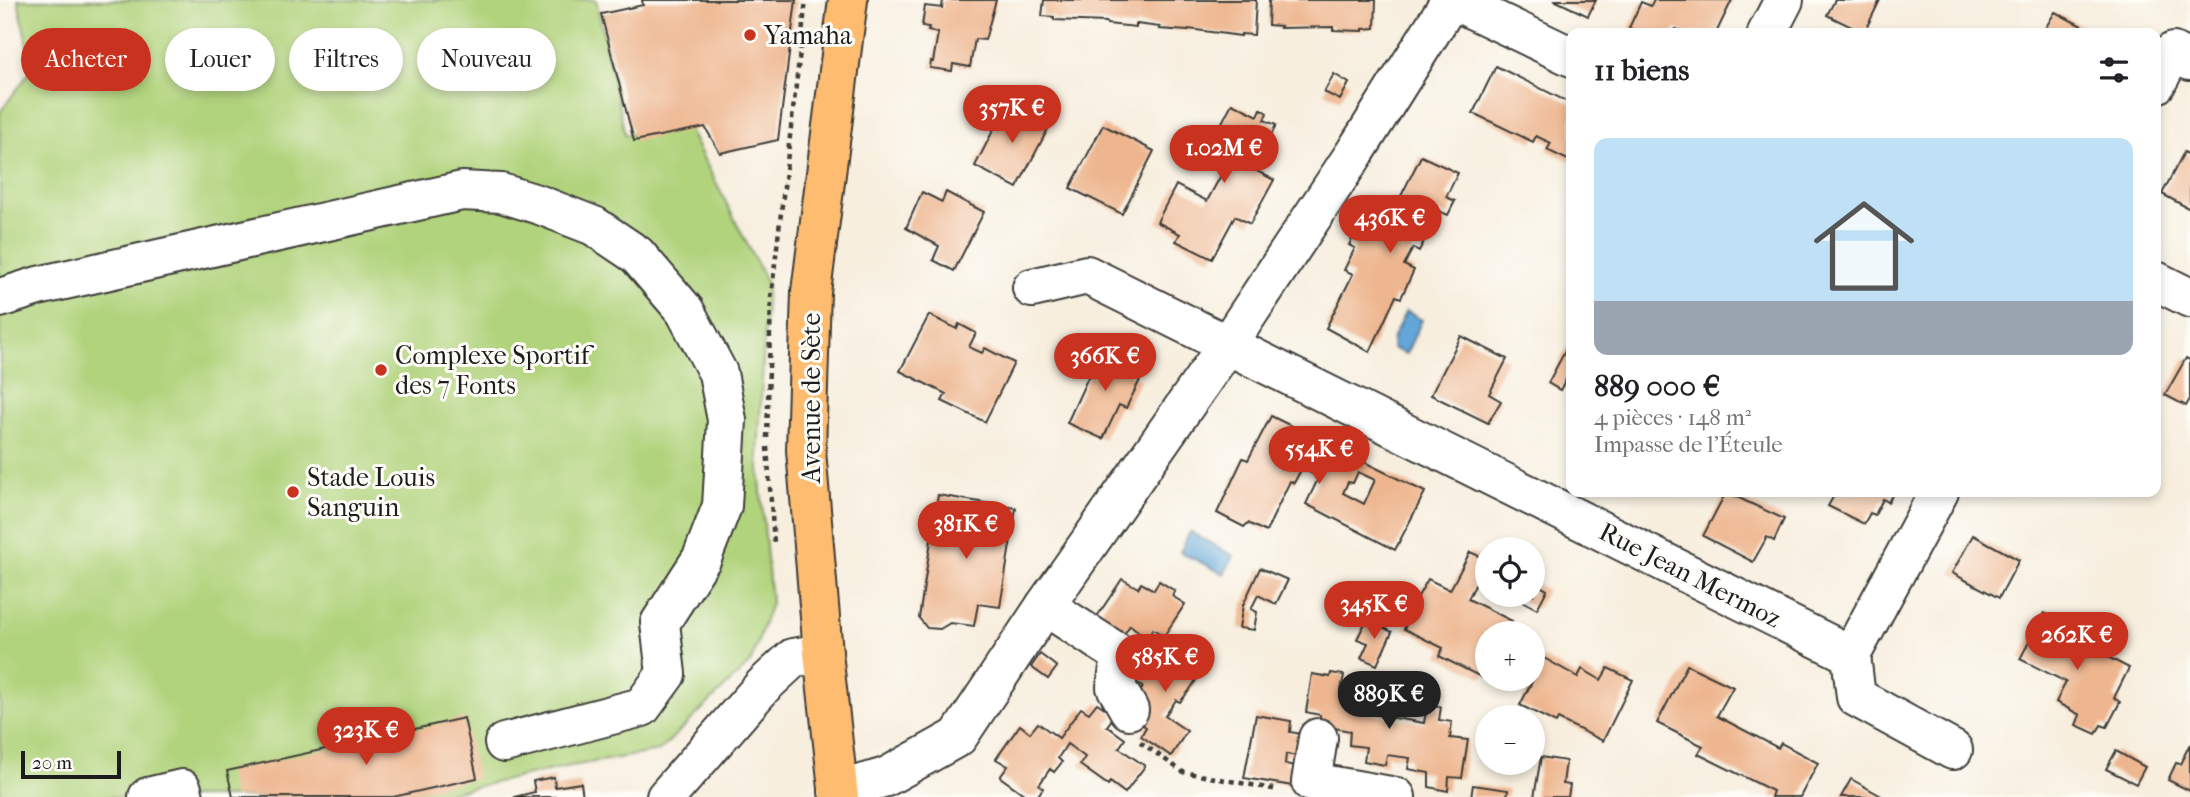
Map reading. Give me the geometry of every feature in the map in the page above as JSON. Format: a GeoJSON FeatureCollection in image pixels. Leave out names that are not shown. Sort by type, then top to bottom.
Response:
{"type":"FeatureCollection","features":[{"type":"Feature","properties":{"kind":"main road","name":"Avenue de Sète"},"geometry":{"type":"LineString","coordinates":[[839,794],[823,653],[806,450],[811,305],[848,0]]}},
{"type":"Feature","properties":{"kind":"street"},"geometry":{"type":"LineString","coordinates":[[839,794],[886,777],[958,737],[1045,606],[1228,344],[1452,0],[1566,54]]}},
{"type":"Feature","properties":{"kind":"street"},"geometry":{"type":"LineString","coordinates":[[1770,28],[1784,0]]}},
{"type":"Feature","properties":{"kind":"street"},"geometry":{"type":"LineString","coordinates":[[2161,75],[2173,52],[2190,61]]}},
{"type":"Feature","properties":{"kind":"street"},"geometry":{"type":"LineString","coordinates":[[0,298],[38,286],[462,191],[501,193],[540,205],[594,226],[637,254],[685,311],[718,373],[727,420],[722,506],[702,558],[660,623],[666,674],[642,707],[505,743]]}},
{"type":"Feature","properties":{"kind":"street","name":"Rue Jean Mermoz"},"geometry":{"type":"LineString","coordinates":[[1032,288],[1087,275],[1851,655]]}},
{"type":"Feature","properties":{"kind":"street"},"geometry":{"type":"LineString","coordinates":[[2161,284],[2190,298]]}},
{"type":"Feature","properties":{"kind":"street"},"geometry":{"type":"LineString","coordinates":[[1936,497],[1851,655],[1856,697],[1953,750]]}},
{"type":"Feature","properties":{"kind":"street"},"geometry":{"type":"LineString","coordinates":[[1045,606],[1121,655],[1116,687],[1129,710]]}},
{"type":"Feature","properties":{"kind":"street"},"geometry":{"type":"LineString","coordinates":[[666,797],[763,686],[783,667],[793,658],[823,653]]}},
{"type":"Feature","properties":{"kind":"street"},"geometry":{"type":"LineString","coordinates":[[1318,738],[1326,788],[1396,797]]}},
{"type":"Feature","properties":{"kind":"street"},"geometry":{"type":"LineString","coordinates":[[148,797],[182,789],[184,797]]}},
{"type":"Feature","properties":{"kind":"path"},"geometry":{"type":"LineString","coordinates":[[1129,710],[1126,733],[1183,772],[1293,792],[1326,788]]}},
{"type":"Feature","properties":{"kind":"green space","name":"Complexe Sportif des 7 Fonts"},"geometry":{"type":"Polygon","coordinates":[[[18,0],[596,0],[625,135],[687,126],[767,283],[758,457],[771,603],[751,662],[659,751],[565,767],[430,797],[0,797],[0,112],[21,84],[21,91],[151,91],[151,28],[24,28],[18,0]]]}},
{"type":"Feature","properties":{"kind":"water"},"geometry":{"type":"Polygon","coordinates":[[[1406,311],[1422,320],[1406,354],[1392,348],[1393,337],[1406,311]]]}},
{"type":"Feature","properties":{"kind":"water"},"geometry":{"type":"Polygon","coordinates":[[[1190,532],[1234,556],[1224,574],[1180,552],[1190,532]]]}},
{"type":"Feature","properties":{"kind":"building"},"geometry":{"type":"Polygon","coordinates":[[[642,0],[796,0],[778,140],[720,153],[705,127],[634,141],[601,14],[643,5],[642,0]]]}},
{"type":"Feature","properties":{"kind":"building"},"geometry":{"type":"Polygon","coordinates":[[[943,0],[996,0],[985,40],[975,39],[970,67],[953,64],[952,71],[930,68],[938,33],[928,31],[929,27],[922,26],[925,6],[942,8],[943,0]]]}},
{"type":"Feature","properties":{"kind":"building"},"geometry":{"type":"Polygon","coordinates":[[[1044,0],[1256,0],[1254,35],[1159,29],[1160,27],[1136,24],[1136,27],[1106,22],[1054,20],[1054,17],[1042,16],[1044,0]]]}},
{"type":"Feature","properties":{"kind":"building"},"geometry":{"type":"Polygon","coordinates":[[[1269,0],[1376,0],[1375,28],[1363,31],[1333,30],[1333,27],[1280,28],[1281,26],[1268,25],[1269,0]]]}},
{"type":"Feature","properties":{"kind":"building"},"geometry":{"type":"Polygon","coordinates":[[[1554,0],[1596,0],[1588,16],[1554,0]]]}},
{"type":"Feature","properties":{"kind":"building"},"geometry":{"type":"Polygon","coordinates":[[[1654,0],[1732,0],[1718,28],[1629,28],[1641,2],[1651,6],[1654,0]]]}},
{"type":"Feature","properties":{"kind":"building"},"geometry":{"type":"Polygon","coordinates":[[[1835,0],[1880,0],[1866,28],[1854,28],[1827,15],[1835,0]]]}},
{"type":"Feature","properties":{"kind":"building"},"geometry":{"type":"Polygon","coordinates":[[[2055,12],[2085,28],[2048,28],[2046,27],[2055,12]]]}},
{"type":"Feature","properties":{"kind":"building"},"geometry":{"type":"Polygon","coordinates":[[[1496,66],[1566,101],[1566,159],[1547,150],[1551,143],[1536,136],[1533,142],[1473,113],[1496,66]]]}},
{"type":"Feature","properties":{"kind":"building"},"geometry":{"type":"Polygon","coordinates":[[[1334,74],[1349,83],[1340,100],[1324,92],[1334,74]]]}},
{"type":"Feature","properties":{"kind":"building"},"geometry":{"type":"Polygon","coordinates":[[[1007,103],[1050,125],[1017,188],[975,166],[1007,103]]]}},
{"type":"Feature","properties":{"kind":"building"},"geometry":{"type":"Polygon","coordinates":[[[1232,103],[1258,116],[1261,109],[1267,113],[1264,120],[1276,125],[1255,170],[1274,180],[1250,224],[1235,216],[1212,259],[1176,241],[1180,234],[1157,222],[1176,185],[1207,201],[1231,157],[1210,146],[1232,103]]]}},
{"type":"Feature","properties":{"kind":"building"},"geometry":{"type":"Polygon","coordinates":[[[1103,125],[1154,151],[1122,214],[1070,188],[1103,125]]]}},
{"type":"Feature","properties":{"kind":"building"},"geometry":{"type":"Polygon","coordinates":[[[2184,152],[2190,155],[2190,209],[2162,194],[2184,152]]]}},
{"type":"Feature","properties":{"kind":"building"},"geometry":{"type":"Polygon","coordinates":[[[1421,156],[1458,173],[1446,197],[1455,201],[1448,215],[1439,211],[1419,251],[1413,248],[1404,265],[1414,270],[1401,298],[1396,296],[1370,352],[1326,328],[1353,274],[1344,270],[1355,248],[1349,245],[1361,221],[1378,230],[1387,212],[1392,214],[1421,156]]]}},
{"type":"Feature","properties":{"kind":"building"},"geometry":{"type":"Polygon","coordinates":[[[922,192],[942,202],[946,192],[984,212],[954,271],[933,260],[939,246],[906,228],[922,192]]]}},
{"type":"Feature","properties":{"kind":"building"},"geometry":{"type":"Polygon","coordinates":[[[929,315],[957,329],[959,324],[976,333],[969,347],[982,353],[985,348],[1014,363],[985,422],[942,401],[946,394],[900,371],[929,315]]]}},
{"type":"Feature","properties":{"kind":"building"},"geometry":{"type":"Polygon","coordinates":[[[1461,336],[1507,359],[1489,394],[1501,401],[1488,423],[1431,395],[1461,336]]]}},
{"type":"Feature","properties":{"kind":"building"},"geometry":{"type":"Polygon","coordinates":[[[1102,346],[1137,362],[1131,376],[1140,380],[1126,408],[1119,405],[1103,439],[1067,423],[1089,375],[1094,377],[1102,362],[1095,360],[1102,346]]]}},
{"type":"Feature","properties":{"kind":"building"},"geometry":{"type":"Polygon","coordinates":[[[1566,349],[1566,379],[1560,390],[1548,383],[1566,349]]]}},
{"type":"Feature","properties":{"kind":"building"},"geometry":{"type":"Polygon","coordinates":[[[2186,358],[2190,360],[2190,399],[2186,406],[2165,395],[2186,358]]]}},
{"type":"Feature","properties":{"kind":"building"},"geometry":{"type":"Polygon","coordinates":[[[1271,416],[1425,492],[1395,550],[1306,504],[1319,477],[1302,468],[1294,483],[1290,481],[1266,532],[1248,523],[1244,527],[1217,513],[1243,458],[1248,460],[1271,416]],[[1358,472],[1353,483],[1348,482],[1343,493],[1364,504],[1375,480],[1358,472]]]}},
{"type":"Feature","properties":{"kind":"building"},"geometry":{"type":"Polygon","coordinates":[[[938,495],[1016,508],[1000,607],[978,604],[974,626],[950,623],[940,629],[927,628],[919,618],[938,495]]]}},
{"type":"Feature","properties":{"kind":"building"},"geometry":{"type":"Polygon","coordinates":[[[1723,497],[1737,497],[1784,519],[1774,541],[1767,537],[1753,562],[1703,536],[1723,497]]]}},
{"type":"Feature","properties":{"kind":"building"},"geometry":{"type":"Polygon","coordinates":[[[1833,497],[1891,497],[1888,502],[1883,499],[1875,515],[1870,513],[1864,524],[1828,506],[1833,497]]]}},
{"type":"Feature","properties":{"kind":"building"},"geometry":{"type":"Polygon","coordinates":[[[1973,535],[2019,560],[1999,598],[1952,573],[1973,535]]]}},
{"type":"Feature","properties":{"kind":"building"},"geometry":{"type":"Polygon","coordinates":[[[1470,552],[1475,554],[1475,585],[1468,599],[1475,602],[1475,607],[1484,607],[1512,621],[1475,621],[1475,674],[1439,656],[1443,648],[1404,629],[1411,613],[1409,612],[1428,579],[1450,590],[1470,552]]]}},
{"type":"Feature","properties":{"kind":"building"},"geometry":{"type":"Polygon","coordinates":[[[1260,568],[1288,580],[1276,604],[1258,595],[1251,609],[1257,612],[1254,630],[1239,628],[1243,605],[1260,568]]]}},
{"type":"Feature","properties":{"kind":"building"},"geometry":{"type":"Polygon","coordinates":[[[1122,579],[1138,588],[1141,583],[1154,590],[1159,581],[1175,591],[1172,596],[1185,604],[1164,636],[1153,629],[1147,638],[1130,625],[1123,636],[1096,618],[1122,579]]]}},
{"type":"Feature","properties":{"kind":"building"},"geometry":{"type":"Polygon","coordinates":[[[2044,613],[2090,636],[2085,645],[2129,668],[2114,698],[2120,702],[2107,727],[2101,725],[2096,734],[2076,725],[2080,715],[2056,702],[2066,682],[2020,659],[2044,613]]]}},
{"type":"Feature","properties":{"kind":"building"},"geometry":{"type":"Polygon","coordinates":[[[1367,619],[1392,632],[1377,665],[1361,658],[1368,643],[1357,639],[1367,619]]]}},
{"type":"Feature","properties":{"kind":"building"},"geometry":{"type":"Polygon","coordinates":[[[1174,641],[1203,661],[1194,674],[1198,677],[1189,691],[1180,702],[1176,700],[1165,716],[1187,731],[1171,756],[1141,736],[1146,727],[1135,719],[1137,697],[1143,687],[1133,680],[1158,645],[1168,650],[1174,641]]]}},
{"type":"Feature","properties":{"kind":"building"},"geometry":{"type":"Polygon","coordinates":[[[1040,654],[1057,667],[1048,679],[1031,667],[1040,654]]]}},
{"type":"Feature","properties":{"kind":"building"},"geometry":{"type":"Polygon","coordinates":[[[1545,659],[1578,677],[1582,669],[1601,680],[1608,668],[1633,680],[1603,741],[1558,719],[1556,723],[1545,718],[1545,705],[1520,705],[1527,691],[1545,691],[1545,659]]]}},
{"type":"Feature","properties":{"kind":"building"},"geometry":{"type":"Polygon","coordinates":[[[1687,665],[1733,687],[1717,716],[1778,748],[1781,743],[1818,763],[1800,797],[1771,797],[1773,791],[1698,754],[1703,746],[1657,723],[1687,665]]]}},
{"type":"Feature","properties":{"kind":"building"},"geometry":{"type":"Polygon","coordinates":[[[1331,673],[1344,675],[1341,691],[1360,695],[1360,690],[1376,693],[1372,714],[1424,723],[1427,706],[1441,707],[1439,720],[1452,722],[1450,738],[1468,740],[1462,778],[1449,777],[1448,791],[1429,787],[1429,773],[1408,769],[1410,758],[1387,755],[1385,765],[1364,761],[1366,747],[1349,745],[1350,731],[1319,725],[1320,715],[1306,712],[1312,674],[1330,677],[1331,673]]]}},
{"type":"Feature","properties":{"kind":"building"},"geometry":{"type":"Polygon","coordinates":[[[1097,703],[1115,715],[1107,726],[1125,739],[1119,748],[1145,766],[1125,793],[1110,782],[1108,785],[1080,765],[1085,757],[1067,744],[1058,758],[1062,762],[1054,772],[1050,769],[1039,785],[1043,788],[1037,797],[1028,797],[1000,777],[1008,766],[996,759],[1020,725],[1030,733],[1038,723],[1059,738],[1081,708],[1089,713],[1097,703]]]}},
{"type":"Feature","properties":{"kind":"building"},"geometry":{"type":"Polygon","coordinates":[[[1256,715],[1291,721],[1290,732],[1302,734],[1298,756],[1286,754],[1285,764],[1296,766],[1293,786],[1244,778],[1256,715]]]}},
{"type":"Feature","properties":{"kind":"building"},"geometry":{"type":"Polygon","coordinates":[[[464,718],[477,778],[393,797],[233,797],[227,771],[464,718]]]}},
{"type":"Feature","properties":{"kind":"building"},"geometry":{"type":"Polygon","coordinates":[[[2190,744],[2190,791],[2168,780],[2190,744]]]}},
{"type":"Feature","properties":{"kind":"building"},"geometry":{"type":"Polygon","coordinates":[[[2116,751],[2145,767],[2136,784],[2106,769],[2116,751]]]}},
{"type":"Feature","properties":{"kind":"building"},"geometry":{"type":"Polygon","coordinates":[[[1545,758],[1566,761],[1563,784],[1570,785],[1568,797],[1534,797],[1538,775],[1545,775],[1545,758]]]}},
{"type":"Feature","properties":{"kind":"building"},"geometry":{"type":"Polygon","coordinates":[[[554,777],[555,787],[581,783],[583,797],[514,797],[535,792],[533,781],[554,777]]]}},
{"type":"Feature","properties":{"kind":"building"},"geometry":{"type":"Polygon","coordinates":[[[1851,779],[1883,797],[1841,797],[1851,779]]]}},
{"type":"Feature","properties":{"kind":"building"},"geometry":{"type":"Polygon","coordinates":[[[1473,785],[1508,790],[1507,797],[1471,797],[1473,785]]]}},
{"type":"Feature","properties":{"kind":"place","name":"Yamaha"},"geometry":{"type":"Point","coordinates":[750,35]}},
{"type":"Feature","properties":{"kind":"place","name":"Complexe Sportif des 7 Fonts"},"geometry":{"type":"Point","coordinates":[381,370]}},
{"type":"Feature","properties":{"kind":"place","name":"Stade Louis Sanguin"},"geometry":{"type":"Point","coordinates":[293,492]}}]}
